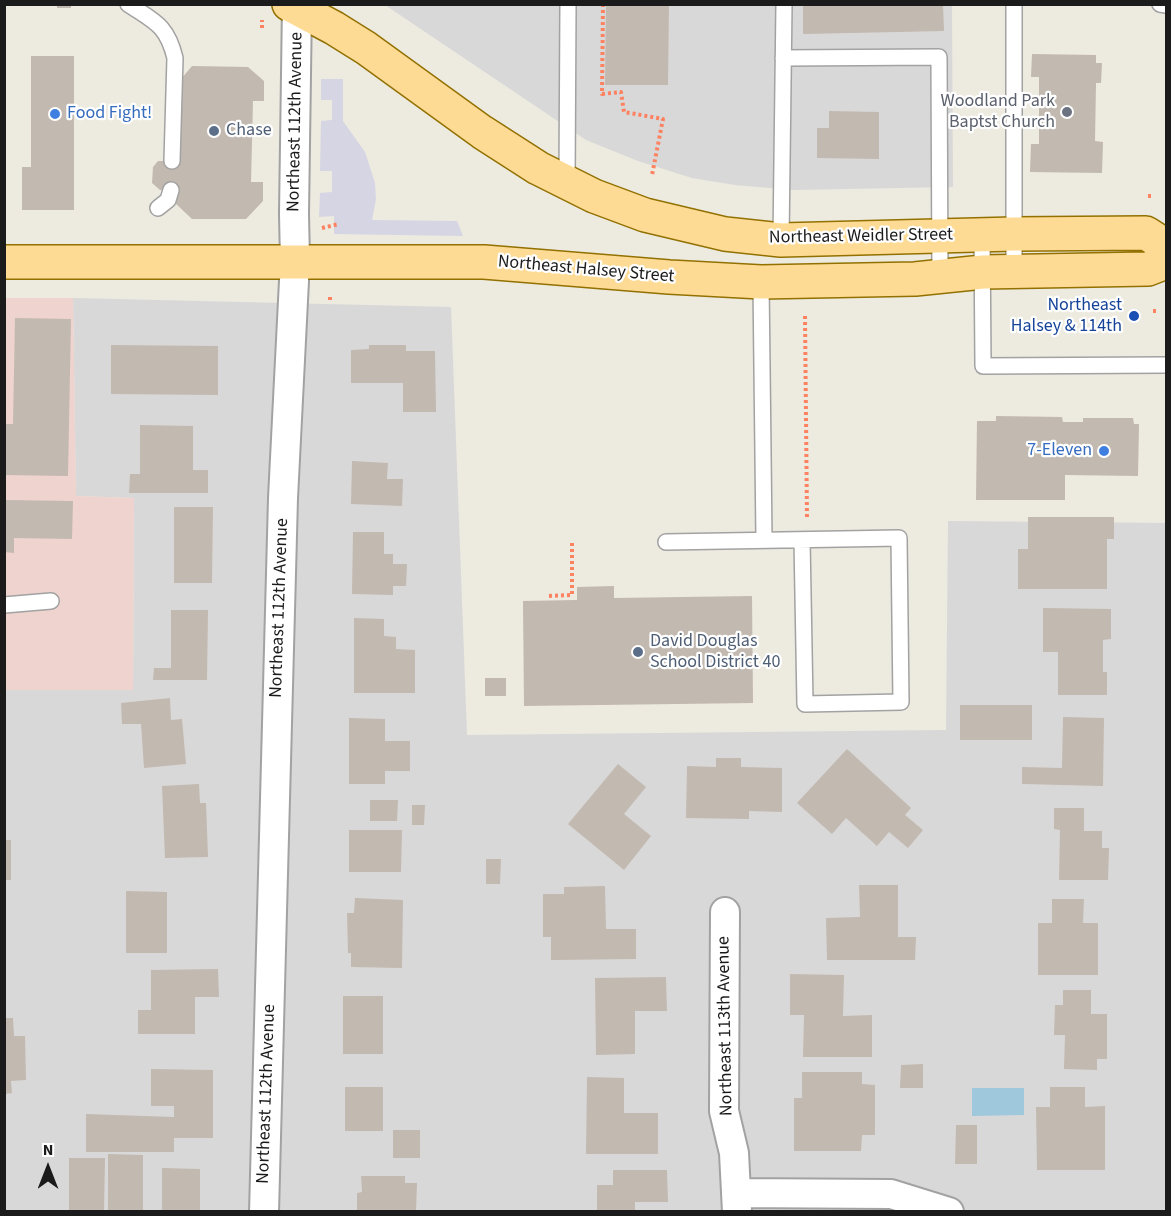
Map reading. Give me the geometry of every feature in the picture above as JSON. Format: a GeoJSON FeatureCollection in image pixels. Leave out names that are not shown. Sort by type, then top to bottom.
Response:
{"type":"FeatureCollection","features":[{"type":"Feature","properties":{"kind":"main road","name":"Northeast Weidler Street"},"geometry":{"type":"LineString","coordinates":[[295,5],[366,48],[519,156],[594,196],[645,215],[725,234],[781,240],[1146,233],[1167,246]]}},
{"type":"Feature","properties":{"kind":"main road","name":"Northeast Halsey Street"},"geometry":{"type":"LineString","coordinates":[[4,262],[484,262],[761,282],[915,279],[998,272],[1148,269],[1167,261]]}},
{"type":"Feature","properties":{"kind":"street","name":"Northeast 112th Avenue"},"geometry":{"type":"LineString","coordinates":[[264,1212],[283,498],[295,261],[295,5]]}},
{"type":"Feature","properties":{"kind":"street","name":"Northeast 113th Avenue"},"geometry":{"type":"LineString","coordinates":[[725,912],[724,1111],[734,1153],[737,1202]]}},
{"type":"Feature","properties":{"kind":"street"},"geometry":{"type":"LineString","coordinates":[[737,1202],[891,1194],[949,1212]]}},
{"type":"Feature","properties":{"kind":"lane"},"geometry":{"type":"LineString","coordinates":[[128,4],[161,25],[171,41],[175,58],[172,161]]}},
{"type":"Feature","properties":{"kind":"lane"},"geometry":{"type":"LineString","coordinates":[[567,183],[568,4]]}},
{"type":"Feature","properties":{"kind":"lane"},"geometry":{"type":"LineString","coordinates":[[781,240],[784,4]]}},
{"type":"Feature","properties":{"kind":"lane"},"geometry":{"type":"LineString","coordinates":[[1014,4],[1014,234],[998,272],[982,366],[1167,365]]}},
{"type":"Feature","properties":{"kind":"lane"},"geometry":{"type":"LineString","coordinates":[[1160,4],[1167,5]]}},
{"type":"Feature","properties":{"kind":"lane"},"geometry":{"type":"LineString","coordinates":[[783,58],[939,57],[940,277]]}},
{"type":"Feature","properties":{"kind":"lane"},"geometry":{"type":"LineString","coordinates":[[158,208],[168,200],[171,190]]}},
{"type":"Feature","properties":{"kind":"lane"},"geometry":{"type":"LineString","coordinates":[[982,235],[998,272]]}},
{"type":"Feature","properties":{"kind":"lane"},"geometry":{"type":"LineString","coordinates":[[761,282],[764,540]]}},
{"type":"Feature","properties":{"kind":"lane"},"geometry":{"type":"LineString","coordinates":[[666,542],[899,538],[902,702],[805,704],[802,540]]}},
{"type":"Feature","properties":{"kind":"lane"},"geometry":{"type":"LineString","coordinates":[[4,605],[51,601]]}},
{"type":"Feature","properties":{"kind":"path"},"geometry":{"type":"LineString","coordinates":[[603,4],[602,94],[621,92],[624,112],[663,119],[652,175]]}},
{"type":"Feature","properties":{"kind":"path"},"geometry":{"type":"LineString","coordinates":[[317,230],[339,224]]}},
{"type":"Feature","properties":{"kind":"path"},"geometry":{"type":"LineString","coordinates":[[805,316],[807,519]]}},
{"type":"Feature","properties":{"kind":"path"},"geometry":{"type":"LineString","coordinates":[[549,596],[572,595],[572,543]]}},
{"type":"Feature","properties":{"kind":"shaded area"},"geometry":{"type":"Polygon","coordinates":[[[385,5],[952,5],[953,187],[793,190],[735,185],[692,178],[638,161],[586,140],[385,5]]]}},
{"type":"Feature","properties":{"kind":"shaded area"},"geometry":{"type":"Polygon","coordinates":[[[321,79],[343,79],[343,121],[365,152],[375,183],[376,199],[372,220],[457,221],[463,236],[334,234],[334,216],[319,217],[320,193],[332,192],[332,171],[320,171],[321,121],[332,120],[332,100],[321,100],[321,79]]]}},
{"type":"Feature","properties":{"kind":"shaded area"},"geometry":{"type":"Polygon","coordinates":[[[5,298],[73,298],[76,496],[134,498],[133,690],[5,690],[5,298]]]}},
{"type":"Feature","properties":{"kind":"shaded area"},"geometry":{"type":"Polygon","coordinates":[[[73,298],[451,307],[467,735],[946,730],[948,521],[1166,523],[1166,1211],[5,1212],[5,690],[133,690],[134,498],[76,496],[73,298]]]}},
{"type":"Feature","properties":{"kind":"water"},"geometry":{"type":"Polygon","coordinates":[[[972,1088],[1024,1088],[1024,1115],[972,1116],[972,1088]]]}},
{"type":"Feature","properties":{"kind":"building"},"geometry":{"type":"Polygon","coordinates":[[[57,4],[71,4],[71,8],[57,8],[57,4]]]}},
{"type":"Feature","properties":{"kind":"building"},"geometry":{"type":"Polygon","coordinates":[[[606,4],[669,4],[668,85],[605,85],[606,4]]]}},
{"type":"Feature","properties":{"kind":"building"},"geometry":{"type":"Polygon","coordinates":[[[803,4],[943,4],[944,31],[803,34],[803,4]]]}},
{"type":"Feature","properties":{"kind":"building","name":"Woodland Park Baptst Church"},"geometry":{"type":"Polygon","coordinates":[[[1032,54],[1096,55],[1096,63],[1102,63],[1101,83],[1096,83],[1095,141],[1103,142],[1102,173],[1030,172],[1031,144],[1039,144],[1039,77],[1031,77],[1032,54]]]}},
{"type":"Feature","properties":{"kind":"building"},"geometry":{"type":"Polygon","coordinates":[[[31,56],[74,56],[74,210],[22,210],[22,167],[31,167],[31,56]]]}},
{"type":"Feature","properties":{"kind":"building","name":"Chase"},"geometry":{"type":"Polygon","coordinates":[[[192,66],[248,67],[264,81],[264,101],[253,101],[251,182],[263,182],[263,201],[246,219],[192,219],[174,202],[175,190],[160,190],[152,183],[153,167],[158,161],[175,161],[176,85],[192,66]]]}},
{"type":"Feature","properties":{"kind":"building"},"geometry":{"type":"Polygon","coordinates":[[[829,111],[879,112],[879,159],[817,158],[817,128],[829,128],[829,111]]]}},
{"type":"Feature","properties":{"kind":"building"},"geometry":{"type":"Polygon","coordinates":[[[15,318],[71,319],[68,476],[4,475],[4,424],[13,424],[15,318]]]}},
{"type":"Feature","properties":{"kind":"building"},"geometry":{"type":"Polygon","coordinates":[[[111,345],[218,346],[218,395],[111,394],[111,345]]]}},
{"type":"Feature","properties":{"kind":"building"},"geometry":{"type":"Polygon","coordinates":[[[369,345],[406,345],[406,351],[435,351],[436,412],[403,412],[403,383],[351,383],[351,350],[369,349],[369,345]]]}},
{"type":"Feature","properties":{"kind":"building"},"geometry":{"type":"Polygon","coordinates":[[[996,416],[1062,417],[1063,422],[1083,422],[1083,418],[1133,418],[1134,424],[1139,424],[1138,476],[1065,475],[1065,500],[976,500],[977,421],[996,421],[996,416]]]}},
{"type":"Feature","properties":{"kind":"building"},"geometry":{"type":"Polygon","coordinates":[[[140,425],[193,426],[193,470],[208,470],[208,493],[129,493],[130,474],[140,474],[140,425]]]}},
{"type":"Feature","properties":{"kind":"building"},"geometry":{"type":"Polygon","coordinates":[[[352,461],[388,463],[387,479],[403,479],[402,506],[351,504],[352,461]]]}},
{"type":"Feature","properties":{"kind":"building"},"geometry":{"type":"Polygon","coordinates":[[[4,500],[73,501],[72,539],[14,538],[14,553],[4,552],[4,500]]]}},
{"type":"Feature","properties":{"kind":"building"},"geometry":{"type":"Polygon","coordinates":[[[174,507],[213,507],[212,583],[174,583],[174,507]]]}},
{"type":"Feature","properties":{"kind":"building"},"geometry":{"type":"Polygon","coordinates":[[[1028,517],[1114,517],[1114,539],[1107,539],[1107,589],[1018,589],[1018,549],[1028,549],[1028,517]]]}},
{"type":"Feature","properties":{"kind":"building"},"geometry":{"type":"Polygon","coordinates":[[[353,532],[384,532],[384,554],[393,554],[393,564],[407,564],[406,586],[393,586],[393,595],[352,594],[353,532]]]}},
{"type":"Feature","properties":{"kind":"building","name":"David Douglas School District 40"},"geometry":{"type":"Polygon","coordinates":[[[614,586],[614,598],[752,596],[753,703],[524,706],[523,601],[577,600],[577,587],[614,586]]]}},
{"type":"Feature","properties":{"kind":"building"},"geometry":{"type":"Polygon","coordinates":[[[1043,608],[1111,609],[1111,639],[1103,640],[1103,672],[1107,672],[1107,695],[1058,695],[1058,652],[1043,652],[1043,608]]]}},
{"type":"Feature","properties":{"kind":"building"},"geometry":{"type":"Polygon","coordinates":[[[171,610],[208,610],[207,680],[153,680],[154,668],[171,668],[171,610]]]}},
{"type":"Feature","properties":{"kind":"building"},"geometry":{"type":"Polygon","coordinates":[[[354,618],[384,619],[384,636],[396,637],[396,649],[415,650],[415,693],[354,693],[354,618]]]}},
{"type":"Feature","properties":{"kind":"building"},"geometry":{"type":"Polygon","coordinates":[[[485,678],[506,678],[506,696],[485,696],[485,678]]]}},
{"type":"Feature","properties":{"kind":"building"},"geometry":{"type":"Polygon","coordinates":[[[170,698],[171,720],[182,719],[186,764],[144,768],[141,724],[122,724],[121,703],[170,698]]]}},
{"type":"Feature","properties":{"kind":"building"},"geometry":{"type":"Polygon","coordinates":[[[960,705],[1032,705],[1032,740],[960,740],[960,705]]]}},
{"type":"Feature","properties":{"kind":"building"},"geometry":{"type":"Polygon","coordinates":[[[1063,717],[1104,718],[1103,786],[1022,784],[1022,767],[1062,768],[1063,717]]]}},
{"type":"Feature","properties":{"kind":"building"},"geometry":{"type":"Polygon","coordinates":[[[349,718],[385,719],[385,741],[410,741],[410,771],[385,771],[385,784],[349,784],[349,718]]]}},
{"type":"Feature","properties":{"kind":"building"},"geometry":{"type":"Polygon","coordinates":[[[847,749],[911,808],[905,815],[923,830],[908,848],[889,832],[877,846],[846,818],[832,834],[797,803],[847,749]]]}},
{"type":"Feature","properties":{"kind":"building"},"geometry":{"type":"Polygon","coordinates":[[[716,758],[741,758],[741,767],[782,768],[782,812],[749,811],[749,819],[686,818],[687,766],[716,767],[716,758]]]}},
{"type":"Feature","properties":{"kind":"building"},"geometry":{"type":"Polygon","coordinates":[[[618,764],[646,787],[624,814],[651,836],[624,870],[568,824],[618,764]]]}},
{"type":"Feature","properties":{"kind":"building"},"geometry":{"type":"Polygon","coordinates":[[[199,784],[200,803],[206,803],[208,857],[165,858],[162,786],[199,784]]]}},
{"type":"Feature","properties":{"kind":"building"},"geometry":{"type":"Polygon","coordinates":[[[370,800],[398,800],[397,821],[370,821],[370,800]]]}},
{"type":"Feature","properties":{"kind":"building"},"geometry":{"type":"Polygon","coordinates":[[[412,805],[425,805],[424,825],[412,825],[412,805]]]}},
{"type":"Feature","properties":{"kind":"building"},"geometry":{"type":"Polygon","coordinates":[[[1054,808],[1084,808],[1084,831],[1102,831],[1102,848],[1109,848],[1108,880],[1059,880],[1060,830],[1054,829],[1054,808]]]}},
{"type":"Feature","properties":{"kind":"building"},"geometry":{"type":"Polygon","coordinates":[[[349,830],[402,830],[401,872],[349,872],[349,830]]]}},
{"type":"Feature","properties":{"kind":"building"},"geometry":{"type":"Polygon","coordinates":[[[4,840],[11,840],[11,880],[4,880],[4,840]]]}},
{"type":"Feature","properties":{"kind":"building"},"geometry":{"type":"Polygon","coordinates":[[[486,859],[501,859],[500,884],[486,884],[486,859]]]}},
{"type":"Feature","properties":{"kind":"building"},"geometry":{"type":"Polygon","coordinates":[[[859,885],[898,885],[898,937],[916,937],[915,960],[827,960],[826,918],[860,917],[859,885]]]}},
{"type":"Feature","properties":{"kind":"building"},"geometry":{"type":"Polygon","coordinates":[[[605,886],[606,929],[636,929],[636,959],[551,960],[551,937],[543,937],[543,894],[564,894],[564,887],[605,886]]]}},
{"type":"Feature","properties":{"kind":"building"},"geometry":{"type":"Polygon","coordinates":[[[126,891],[167,892],[167,953],[126,953],[126,891]]]}},
{"type":"Feature","properties":{"kind":"building"},"geometry":{"type":"Polygon","coordinates":[[[355,898],[403,900],[402,968],[351,967],[351,953],[348,953],[347,913],[354,913],[355,898]]]}},
{"type":"Feature","properties":{"kind":"building"},"geometry":{"type":"Polygon","coordinates":[[[1052,899],[1084,899],[1083,923],[1098,923],[1098,975],[1038,975],[1038,923],[1052,923],[1052,899]]]}},
{"type":"Feature","properties":{"kind":"building"},"geometry":{"type":"Polygon","coordinates":[[[218,969],[219,997],[195,997],[195,1034],[138,1034],[138,1010],[151,1010],[151,970],[218,969]]]}},
{"type":"Feature","properties":{"kind":"building"},"geometry":{"type":"Polygon","coordinates":[[[790,974],[844,975],[843,1016],[872,1015],[872,1057],[803,1057],[804,1015],[790,1015],[790,974]]]}},
{"type":"Feature","properties":{"kind":"building"},"geometry":{"type":"Polygon","coordinates":[[[666,977],[667,1011],[635,1011],[635,1054],[596,1055],[595,978],[666,977]]]}},
{"type":"Feature","properties":{"kind":"building"},"geometry":{"type":"Polygon","coordinates":[[[1063,990],[1091,990],[1091,1014],[1107,1014],[1107,1059],[1097,1059],[1097,1070],[1064,1069],[1065,1035],[1054,1035],[1055,1005],[1063,1005],[1063,990]]]}},
{"type":"Feature","properties":{"kind":"building"},"geometry":{"type":"Polygon","coordinates":[[[343,996],[383,996],[383,1054],[343,1054],[343,996]]]}},
{"type":"Feature","properties":{"kind":"building"},"geometry":{"type":"Polygon","coordinates":[[[5,1018],[13,1018],[14,1036],[25,1036],[26,1080],[11,1081],[12,1093],[5,1094],[5,1018]]]}},
{"type":"Feature","properties":{"kind":"building"},"geometry":{"type":"Polygon","coordinates":[[[923,1064],[923,1088],[900,1088],[901,1065],[923,1064]]]}},
{"type":"Feature","properties":{"kind":"building"},"geometry":{"type":"Polygon","coordinates":[[[151,1069],[213,1070],[213,1138],[174,1138],[174,1152],[86,1152],[86,1114],[174,1117],[174,1106],[151,1106],[151,1069]]]}},
{"type":"Feature","properties":{"kind":"building"},"geometry":{"type":"Polygon","coordinates":[[[802,1072],[862,1072],[862,1084],[875,1085],[875,1135],[862,1135],[861,1151],[794,1151],[794,1098],[802,1098],[802,1072]]]}},
{"type":"Feature","properties":{"kind":"building"},"geometry":{"type":"Polygon","coordinates":[[[587,1077],[624,1078],[624,1113],[658,1113],[658,1154],[586,1154],[587,1077]]]}},
{"type":"Feature","properties":{"kind":"building"},"geometry":{"type":"Polygon","coordinates":[[[345,1087],[383,1087],[383,1131],[345,1131],[345,1087]]]}},
{"type":"Feature","properties":{"kind":"building"},"geometry":{"type":"Polygon","coordinates":[[[1050,1087],[1085,1087],[1085,1107],[1105,1106],[1105,1170],[1037,1170],[1036,1107],[1050,1107],[1050,1087]]]}},
{"type":"Feature","properties":{"kind":"building"},"geometry":{"type":"Polygon","coordinates":[[[956,1125],[977,1125],[977,1164],[955,1164],[956,1125]]]}},
{"type":"Feature","properties":{"kind":"building"},"geometry":{"type":"Polygon","coordinates":[[[393,1130],[420,1130],[420,1158],[393,1158],[393,1130]]]}},
{"type":"Feature","properties":{"kind":"building"},"geometry":{"type":"Polygon","coordinates":[[[108,1154],[143,1155],[143,1211],[108,1211],[108,1154]]]}},
{"type":"Feature","properties":{"kind":"building"},"geometry":{"type":"Polygon","coordinates":[[[69,1158],[105,1158],[104,1212],[69,1212],[69,1158]]]}},
{"type":"Feature","properties":{"kind":"building"},"geometry":{"type":"Polygon","coordinates":[[[162,1168],[200,1169],[200,1212],[162,1212],[162,1168]]]}},
{"type":"Feature","properties":{"kind":"building"},"geometry":{"type":"Polygon","coordinates":[[[613,1170],[667,1170],[668,1202],[635,1202],[635,1212],[597,1212],[597,1185],[613,1185],[613,1170]]]}},
{"type":"Feature","properties":{"kind":"building"},"geometry":{"type":"Polygon","coordinates":[[[361,1176],[405,1176],[405,1183],[417,1183],[416,1212],[357,1212],[357,1193],[362,1192],[361,1176]]]}},
{"type":"Feature","properties":{"kind":"place","name":"Woodland Park Baptst Church"},"geometry":{"type":"Point","coordinates":[1067,112]}},
{"type":"Feature","properties":{"kind":"place","name":"Food Fight!"},"geometry":{"type":"Point","coordinates":[55,114]}},
{"type":"Feature","properties":{"kind":"place","name":"Chase"},"geometry":{"type":"Point","coordinates":[214,131]}},
{"type":"Feature","properties":{"kind":"place","name":"Northeast Halsey & 114th"},"geometry":{"type":"Point","coordinates":[1134,316]}},
{"type":"Feature","properties":{"kind":"place","name":"7-Eleven"},"geometry":{"type":"Point","coordinates":[1104,451]}},
{"type":"Feature","properties":{"kind":"place","name":"David Douglas School District 40"},"geometry":{"type":"Point","coordinates":[638,652]}}]}
